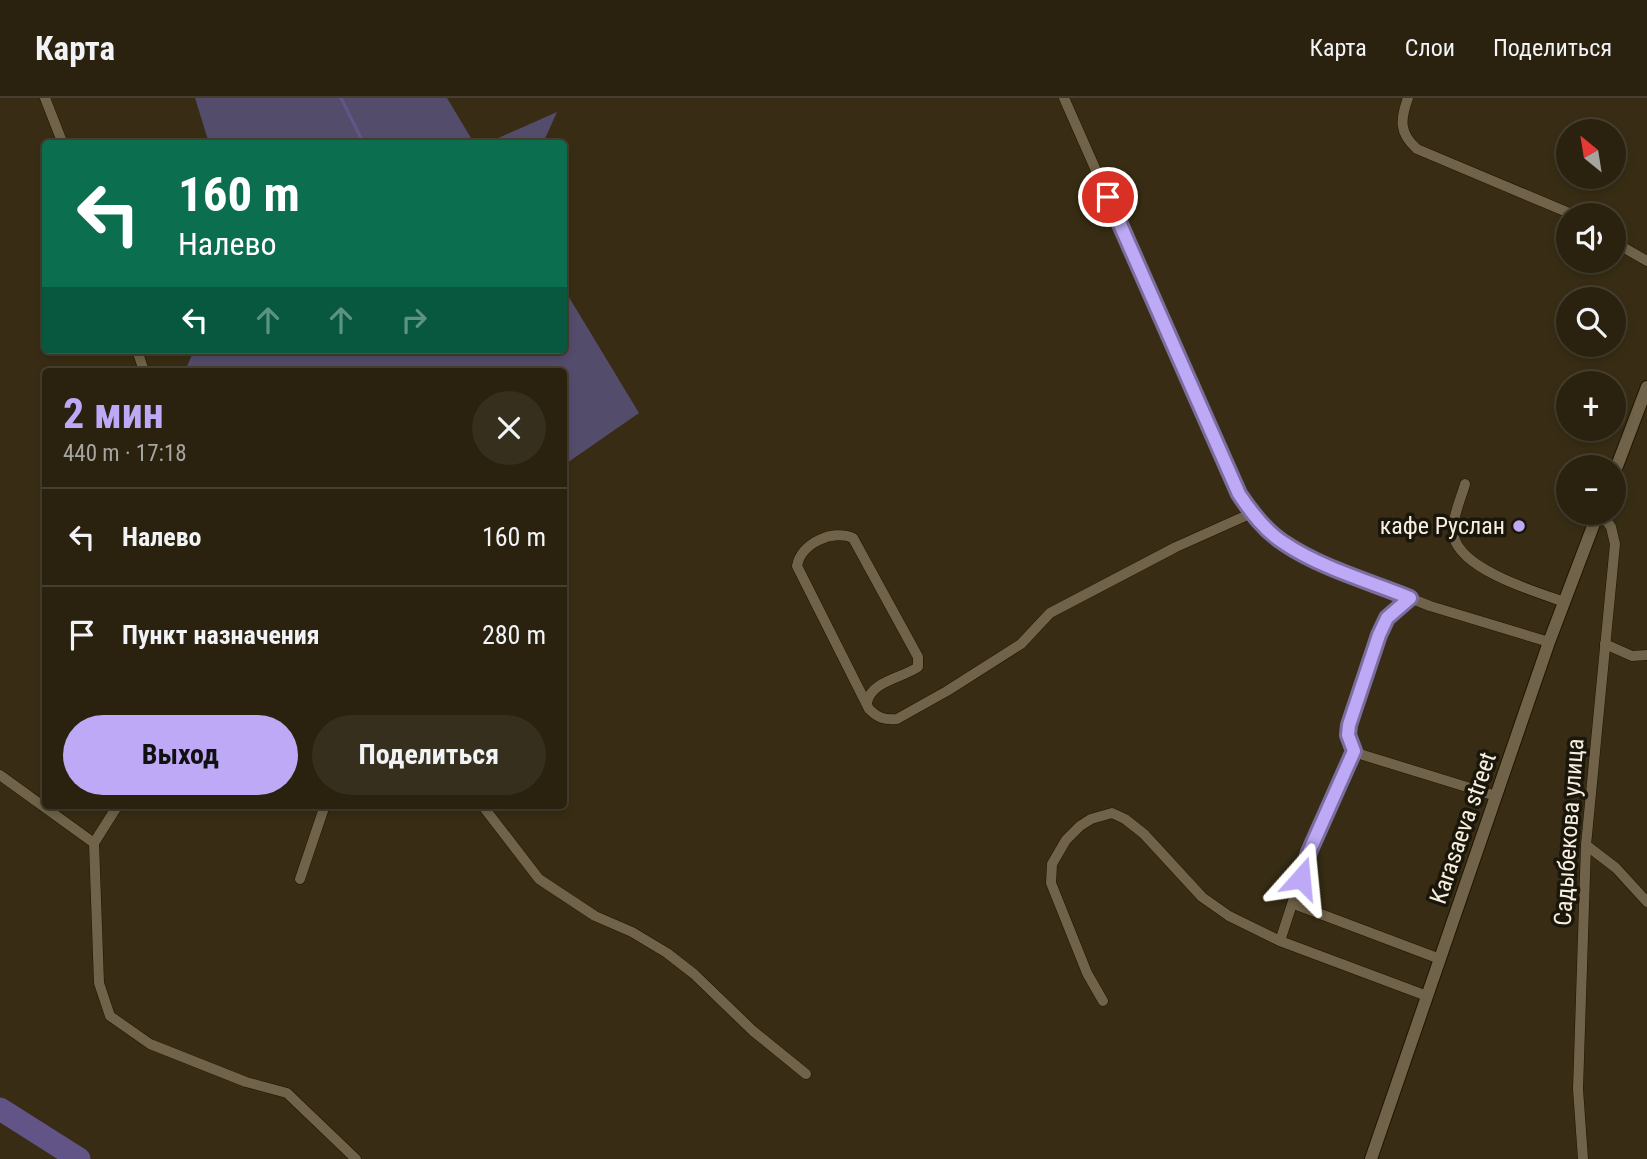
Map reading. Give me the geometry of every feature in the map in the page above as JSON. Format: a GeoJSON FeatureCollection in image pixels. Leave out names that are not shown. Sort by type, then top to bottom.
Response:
{"type":"FeatureCollection","features":[{"type":"Feature","properties":{"kind":"street"},"geometry":{"type":"LineString","coordinates":[[46,98],[62,140]]}},
{"type":"Feature","properties":{"kind":"street"},"geometry":{"type":"LineString","coordinates":[[1064,98],[1239,494],[1252,513],[1282,542],[1312,559],[1410,598],[1549,642]]}},
{"type":"Feature","properties":{"kind":"street"},"geometry":{"type":"LineString","coordinates":[[1408,98],[1402,116],[1405,139],[1417,149],[1556,207]]}},
{"type":"Feature","properties":{"kind":"street"},"geometry":{"type":"LineString","coordinates":[[1626,249],[1647,261]]}},
{"type":"Feature","properties":{"kind":"street"},"geometry":{"type":"LineString","coordinates":[[1621,455],[1647,387]]}},
{"type":"Feature","properties":{"kind":"street"},"geometry":{"type":"LineString","coordinates":[[1465,484],[1453,537],[1460,550],[1475,563],[1502,579],[1565,602]]}},
{"type":"Feature","properties":{"kind":"street"},"geometry":{"type":"LineString","coordinates":[[867,702],[875,688],[911,672],[919,663],[853,538],[844,534],[834,535],[805,550],[797,566],[869,709],[886,720],[897,719],[947,691],[1021,644],[1050,613],[1177,547],[1252,513]]}},
{"type":"Feature","properties":{"kind":"street","name":"Karasaeva street"},"geometry":{"type":"LineString","coordinates":[[1371,1159],[1549,642],[1595,525]]}},
{"type":"Feature","properties":{"kind":"street","name":"Садыбекова улица"},"geometry":{"type":"LineString","coordinates":[[1583,1159],[1578,1089],[1586,845],[1615,544],[1609,525]]}},
{"type":"Feature","properties":{"kind":"street"},"geometry":{"type":"LineString","coordinates":[[1280,941],[1309,852],[1354,751],[1348,735],[1349,725],[1379,635],[1387,618],[1410,598]]}},
{"type":"Feature","properties":{"kind":"street"},"geometry":{"type":"LineString","coordinates":[[1605,644],[1632,656],[1647,655]]}},
{"type":"Feature","properties":{"kind":"street"},"geometry":{"type":"LineString","coordinates":[[1354,751],[1408,771],[1496,796]]}},
{"type":"Feature","properties":{"kind":"street"},"geometry":{"type":"LineString","coordinates":[[0,775],[42,805]]}},
{"type":"Feature","properties":{"kind":"street"},"geometry":{"type":"LineString","coordinates":[[47,809],[94,843]]}},
{"type":"Feature","properties":{"kind":"street"},"geometry":{"type":"LineString","coordinates":[[115,809],[94,843],[99,983],[110,1016],[150,1044],[246,1082],[288,1093],[356,1159]]}},
{"type":"Feature","properties":{"kind":"street"},"geometry":{"type":"LineString","coordinates":[[300,880],[324,809]]}},
{"type":"Feature","properties":{"kind":"street"},"geometry":{"type":"LineString","coordinates":[[485,809],[539,879],[595,916],[632,932],[667,953],[694,974],[753,1031],[806,1074]]}},
{"type":"Feature","properties":{"kind":"street"},"geometry":{"type":"LineString","coordinates":[[1103,1001],[1087,972],[1051,883],[1052,864],[1066,840],[1091,819],[1112,813],[1125,819],[1144,834],[1202,897],[1229,916],[1280,941],[1427,996]]}},
{"type":"Feature","properties":{"kind":"street"},"geometry":{"type":"LineString","coordinates":[[1586,845],[1616,869],[1647,902]]}},
{"type":"Feature","properties":{"kind":"street"},"geometry":{"type":"LineString","coordinates":[[1294,904],[1440,959]]}},
{"type":"Feature","properties":{"kind":"shaded area"},"geometry":{"type":"Polygon","coordinates":[[[195,98],[447,98],[472,140],[208,140],[195,98]]]}},
{"type":"Feature","properties":{"kind":"shaded area"},"geometry":{"type":"Polygon","coordinates":[[[557,112],[544,140],[494,140],[557,112]]]}},
{"type":"Feature","properties":{"kind":"shaded area"},"geometry":{"type":"Polygon","coordinates":[[[567,294],[639,413],[567,463],[567,368],[186,368],[192,354],[567,354],[567,294]]]}},
{"type":"Feature","properties":{"kind":"waterway"},"geometry":{"type":"LineString","coordinates":[[341,98],[362,140]]}},
{"type":"Feature","properties":{"kind":"waterway"},"geometry":{"type":"LineString","coordinates":[[0,1109],[79,1159]]}},
{"type":"Feature","properties":{"kind":"place","name":"кафе Руслан"},"geometry":{"type":"Point","coordinates":[1519,526]}},
{"type":"Feature","properties":{"kind":"route"},"geometry":{"type":"LineString","coordinates":[[1108,197],[1239,494],[1252,513],[1282,542],[1312,559],[1410,598],[1387,618],[1379,635],[1349,725],[1348,735],[1354,751],[1309,852],[1301,878]]}}]}
